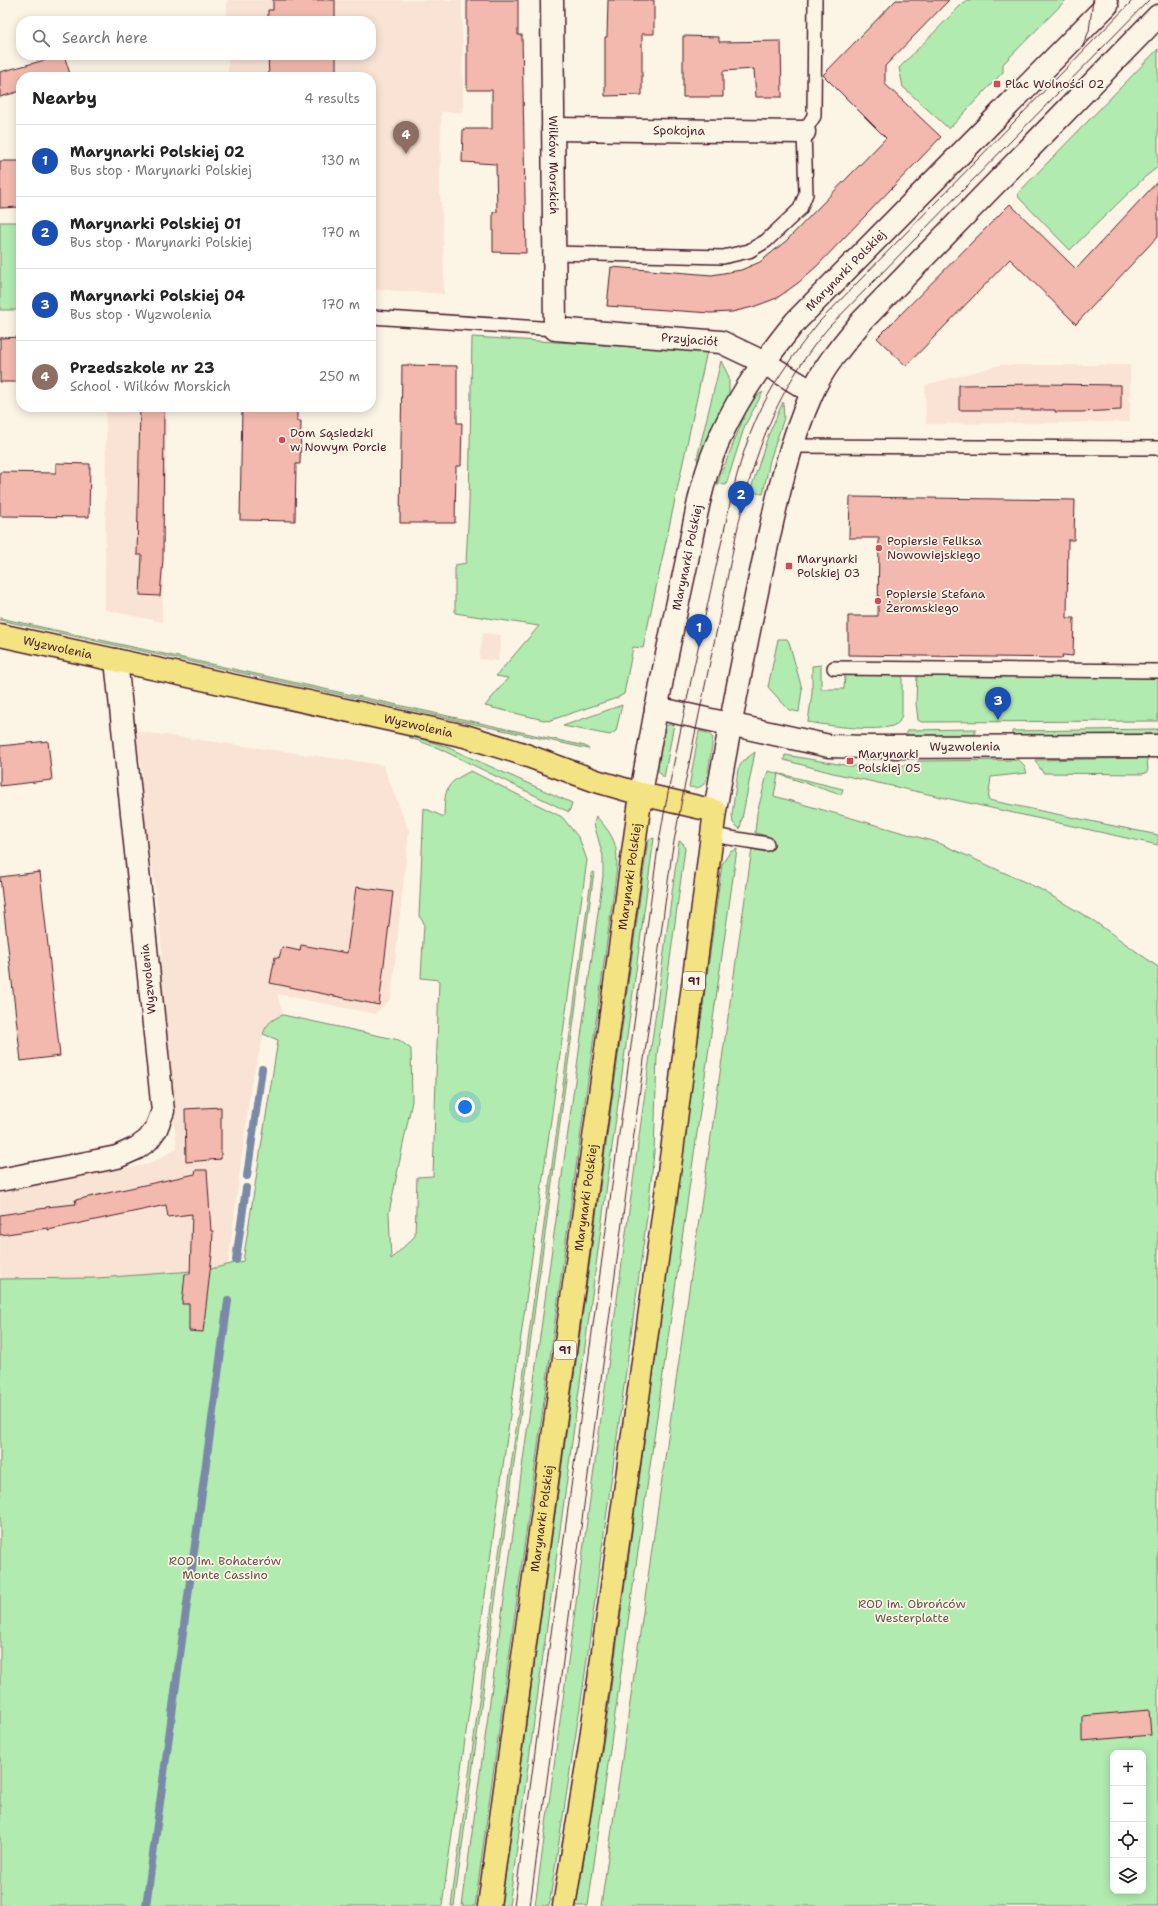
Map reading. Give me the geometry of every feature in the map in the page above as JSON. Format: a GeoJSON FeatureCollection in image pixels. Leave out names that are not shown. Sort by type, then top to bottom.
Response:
{"type":"FeatureCollection","features":[{"type":"Feature","properties":{"kind":"main road","name":"Wyzwolenia"},"geometry":{"type":"LineString","coordinates":[[0,635],[465,736],[520,753],[596,781],[641,794],[715,811]]}},
{"type":"Feature","properties":{"kind":"main road","name":"Marynarki Polskiej"},"geometry":{"type":"LineString","coordinates":[[489,1906],[641,794]]}},
{"type":"Feature","properties":{"kind":"main road","name":"91"},"geometry":{"type":"LineString","coordinates":[[564,1906],[591,1738],[672,1151],[715,811]]}},
{"type":"Feature","properties":{"kind":"street","name":"Wilków Morskich"},"geometry":{"type":"LineString","coordinates":[[552,0],[555,330]]}},
{"type":"Feature","properties":{"kind":"street","name":"Marynarki Polskiej"},"geometry":{"type":"LineString","coordinates":[[641,794],[656,708],[703,484],[721,434],[742,394],[763,362],[795,322],[1108,2]]}},
{"type":"Feature","properties":{"kind":"street","name":"91"},"geometry":{"type":"LineString","coordinates":[[715,811],[730,724],[774,510],[792,446],[812,392],[836,355],[862,321],[1158,16]]}},
{"type":"Feature","properties":{"kind":"street","name":"Spokojna"},"geometry":{"type":"LineString","coordinates":[[553,129],[804,132]]}},
{"type":"Feature","properties":{"kind":"street","name":"Przyjaciół"},"geometry":{"type":"LineString","coordinates":[[555,330],[721,342],[763,362],[812,392]]}},
{"type":"Feature","properties":{"kind":"street","name":"Wyzwolenia"},"geometry":{"type":"LineString","coordinates":[[0,1180],[117,1157],[137,1148],[148,1140],[156,1129],[162,1111],[116,660]]}},
{"type":"Feature","properties":{"kind":"street","name":"Wyzwolenia"},"geometry":{"type":"LineString","coordinates":[[656,708],[829,746],[1158,746]]}},
{"type":"Feature","properties":{"kind":"lane"},"geometry":{"type":"LineString","coordinates":[[554,253],[723,257],[749,251],[766,241],[800,208],[806,194],[804,132],[814,116],[815,0]]}},
{"type":"Feature","properties":{"kind":"lane"},"geometry":{"type":"LineString","coordinates":[[376,317],[555,330]]}},
{"type":"Feature","properties":{"kind":"lane"},"geometry":{"type":"LineString","coordinates":[[792,446],[1158,448]]}},
{"type":"Feature","properties":{"kind":"lane"},"geometry":{"type":"LineString","coordinates":[[834,668],[1158,671]]}},
{"type":"Feature","properties":{"kind":"lane"},"geometry":{"type":"LineString","coordinates":[[712,835],[767,844]]}},
{"type":"Feature","properties":{"kind":"shaded area"},"geometry":{"type":"Polygon","coordinates":[[[227,0],[462,0],[463,112],[441,112],[440,195],[443,227],[444,294],[376,289],[376,72],[228,72],[228,60],[376,60],[376,16],[227,16],[227,0]]]}},
{"type":"Feature","properties":{"kind":"shaded area"},"geometry":{"type":"Polygon","coordinates":[[[1000,365],[1130,365],[1130,422],[926,424],[925,385],[1000,365]]]}},
{"type":"Feature","properties":{"kind":"shaded area"},"geometry":{"type":"Polygon","coordinates":[[[106,412],[167,412],[162,622],[105,610],[106,412]]]}},
{"type":"Feature","properties":{"kind":"shaded area"},"geometry":{"type":"Polygon","coordinates":[[[483,633],[501,635],[498,661],[479,659],[483,633]]]}},
{"type":"Feature","properties":{"kind":"shaded area"},"geometry":{"type":"Polygon","coordinates":[[[135,731],[383,765],[409,831],[391,999],[375,1014],[277,994],[283,1015],[272,1019],[266,1026],[251,1084],[228,1265],[207,1270],[97,1278],[0,1279],[0,1190],[149,1164],[177,1148],[156,973],[162,953],[156,892],[139,787],[142,779],[141,760],[137,751],[135,731]]]}},
{"type":"Feature","properties":{"kind":"green space"},"geometry":{"type":"Polygon","coordinates":[[[966,0],[1066,0],[1003,64],[1003,72],[949,129],[903,87],[899,68],[966,0]]]}},
{"type":"Feature","properties":{"kind":"green space"},"geometry":{"type":"Polygon","coordinates":[[[1158,49],[1158,167],[1145,177],[1070,250],[1019,198],[1018,193],[1158,49]]]}},
{"type":"Feature","properties":{"kind":"green space"},"geometry":{"type":"Polygon","coordinates":[[[0,222],[16,222],[16,310],[0,310],[0,222]]]}},
{"type":"Feature","properties":{"kind":"green space"},"geometry":{"type":"Polygon","coordinates":[[[472,337],[707,351],[643,648],[633,647],[624,694],[617,698],[548,721],[485,706],[508,678],[496,676],[539,626],[455,613],[455,565],[466,563],[469,504],[472,337]]]}},
{"type":"Feature","properties":{"kind":"green space"},"geometry":{"type":"Polygon","coordinates":[[[721,361],[729,377],[729,394],[700,461],[698,462],[697,458],[721,361]]]}},
{"type":"Feature","properties":{"kind":"green space"},"geometry":{"type":"Polygon","coordinates":[[[763,392],[745,425],[726,485],[717,484],[747,409],[755,397],[763,392]]]}},
{"type":"Feature","properties":{"kind":"green space"},"geometry":{"type":"Polygon","coordinates":[[[783,402],[784,418],[770,460],[763,494],[750,492],[768,436],[783,402]]]}},
{"type":"Feature","properties":{"kind":"green space"},"geometry":{"type":"Polygon","coordinates":[[[0,618],[585,746],[589,749],[0,620],[0,618]]]}},
{"type":"Feature","properties":{"kind":"green space"},"geometry":{"type":"Polygon","coordinates":[[[778,639],[787,639],[789,642],[802,689],[799,712],[789,710],[768,687],[778,639]]]}},
{"type":"Feature","properties":{"kind":"green space"},"geometry":{"type":"Polygon","coordinates":[[[821,665],[821,689],[844,689],[845,674],[902,674],[902,715],[899,722],[893,726],[870,729],[841,727],[808,722],[812,693],[812,666],[821,665]]]}},
{"type":"Feature","properties":{"kind":"green space"},"geometry":{"type":"Polygon","coordinates":[[[917,674],[1158,678],[1158,721],[921,722],[918,720],[916,703],[917,674]]]}},
{"type":"Feature","properties":{"kind":"green space"},"geometry":{"type":"Polygon","coordinates":[[[622,705],[616,731],[610,735],[563,726],[622,705]]]}},
{"type":"Feature","properties":{"kind":"green space"},"geometry":{"type":"Polygon","coordinates":[[[674,724],[664,778],[658,770],[662,731],[664,727],[674,724]]]}},
{"type":"Feature","properties":{"kind":"green space"},"geometry":{"type":"Polygon","coordinates":[[[975,729],[975,735],[907,735],[907,730],[975,729]]]}},
{"type":"Feature","properties":{"kind":"green space"},"geometry":{"type":"Polygon","coordinates":[[[1158,729],[1158,734],[1012,735],[1012,731],[1158,729]]]}},
{"type":"Feature","properties":{"kind":"green space"},"geometry":{"type":"Polygon","coordinates":[[[699,731],[708,733],[713,738],[706,781],[700,787],[693,788],[689,787],[699,731]]]}},
{"type":"Feature","properties":{"kind":"green space"},"geometry":{"type":"Polygon","coordinates":[[[412,736],[442,745],[572,803],[569,812],[438,748],[408,737],[412,736]]]}},
{"type":"Feature","properties":{"kind":"green space"},"geometry":{"type":"Polygon","coordinates":[[[755,752],[740,829],[733,823],[732,815],[738,769],[743,761],[755,752]]]}},
{"type":"Feature","properties":{"kind":"green space"},"geometry":{"type":"Polygon","coordinates":[[[785,755],[850,766],[918,765],[918,761],[1019,760],[1024,765],[1027,773],[991,777],[988,800],[1158,835],[1158,845],[833,773],[784,760],[785,755]]]}},
{"type":"Feature","properties":{"kind":"green space"},"geometry":{"type":"Polygon","coordinates":[[[1147,758],[1148,770],[1146,773],[1142,774],[1043,773],[1035,760],[1147,758]]]}},
{"type":"Feature","properties":{"kind":"green space","name":"ROD im. Bohaterów Monte Cassino"},"geometry":{"type":"Polygon","coordinates":[[[471,771],[562,817],[579,838],[587,860],[442,1906],[0,1906],[0,1279],[97,1278],[207,1270],[243,1261],[278,1040],[263,1034],[270,1022],[283,1015],[399,1040],[411,1049],[412,1101],[389,1213],[391,1259],[415,1236],[417,1177],[433,1176],[439,980],[421,978],[424,923],[419,916],[424,808],[444,817],[445,800],[448,788],[456,780],[471,771]]]}},
{"type":"Feature","properties":{"kind":"green space","name":"ROD im. Obrońców Westerplatte"},"geometry":{"type":"Polygon","coordinates":[[[768,771],[843,789],[841,795],[778,774],[774,796],[939,843],[1040,889],[1094,921],[1158,967],[1158,1906],[601,1906],[752,849],[765,852],[768,836],[755,833],[757,813],[768,771]]]}},
{"type":"Feature","properties":{"kind":"green space"},"geometry":{"type":"Polygon","coordinates":[[[596,816],[608,830],[614,842],[617,856],[616,875],[475,1906],[462,1906],[603,876],[603,856],[594,824],[596,816]]]}},
{"type":"Feature","properties":{"kind":"green space"},"geometry":{"type":"Polygon","coordinates":[[[654,838],[509,1906],[501,1906],[647,846],[649,840],[654,838]]]}},
{"type":"Feature","properties":{"kind":"green space"},"geometry":{"type":"Polygon","coordinates":[[[679,841],[683,843],[685,849],[657,1055],[654,1153],[648,1209],[583,1688],[549,1906],[535,1906],[679,841]]]}},
{"type":"Feature","properties":{"kind":"green space"},"geometry":{"type":"Polygon","coordinates":[[[737,849],[588,1906],[576,1906],[605,1732],[722,864],[730,852],[737,849]]]}},
{"type":"Feature","properties":{"kind":"green space"},"geometry":{"type":"Polygon","coordinates":[[[592,872],[594,872],[454,1906],[451,1906],[592,872]]]}},
{"type":"Feature","properties":{"kind":"building"},"geometry":{"type":"Polygon","coordinates":[[[273,0],[335,0],[335,16],[268,16],[268,10],[273,10],[273,0]]]}},
{"type":"Feature","properties":{"kind":"building"},"geometry":{"type":"Polygon","coordinates":[[[467,0],[518,0],[518,35],[522,35],[526,253],[493,252],[493,212],[497,212],[496,164],[462,162],[463,129],[492,129],[492,90],[467,90],[467,0]]]}},
{"type":"Feature","properties":{"kind":"building"},"geometry":{"type":"Polygon","coordinates":[[[608,0],[654,0],[654,34],[642,34],[642,95],[605,96],[605,37],[607,37],[608,0]]]}},
{"type":"Feature","properties":{"kind":"building"},"geometry":{"type":"Polygon","coordinates":[[[896,0],[949,0],[885,66],[885,84],[941,137],[817,266],[798,283],[777,298],[753,307],[732,312],[711,313],[607,306],[611,267],[712,275],[741,270],[760,262],[786,241],[886,138],[823,75],[896,0]]]}},
{"type":"Feature","properties":{"kind":"building"},"geometry":{"type":"Polygon","coordinates":[[[683,36],[719,37],[719,42],[781,41],[782,97],[756,97],[754,69],[723,71],[723,97],[683,97],[683,36]]]}},
{"type":"Feature","properties":{"kind":"building"},"geometry":{"type":"Polygon","coordinates":[[[45,60],[66,60],[69,72],[16,72],[16,92],[0,97],[0,72],[45,60]]]}},
{"type":"Feature","properties":{"kind":"building"},"geometry":{"type":"Polygon","coordinates":[[[268,60],[336,60],[336,72],[269,72],[268,60]]]}},
{"type":"Feature","properties":{"kind":"building"},"geometry":{"type":"Polygon","coordinates":[[[0,161],[16,161],[16,207],[0,208],[0,161]]]}},
{"type":"Feature","properties":{"kind":"building"},"geometry":{"type":"Polygon","coordinates":[[[1158,181],[1158,236],[1076,324],[1010,259],[906,366],[877,338],[1010,204],[1076,269],[1158,181]]]}},
{"type":"Feature","properties":{"kind":"building"},"geometry":{"type":"Polygon","coordinates":[[[16,337],[16,382],[0,382],[0,338],[16,337]]]}},
{"type":"Feature","properties":{"kind":"building"},"geometry":{"type":"Polygon","coordinates":[[[402,365],[457,366],[457,423],[462,423],[461,466],[456,466],[455,523],[400,523],[402,365]]]}},
{"type":"Feature","properties":{"kind":"building"},"geometry":{"type":"Polygon","coordinates":[[[959,385],[1121,385],[1121,410],[1055,412],[1055,410],[959,410],[959,385]]]}},
{"type":"Feature","properties":{"kind":"building"},"geometry":{"type":"Polygon","coordinates":[[[140,412],[164,412],[163,559],[160,596],[140,595],[142,555],[137,555],[140,412]]]}},
{"type":"Feature","properties":{"kind":"building"},"geometry":{"type":"Polygon","coordinates":[[[242,412],[297,412],[297,421],[301,421],[300,464],[296,464],[295,521],[240,520],[242,412]]]}},
{"type":"Feature","properties":{"kind":"building"},"geometry":{"type":"Polygon","coordinates":[[[56,463],[90,464],[89,517],[0,516],[0,472],[56,473],[56,463]]]}},
{"type":"Feature","properties":{"kind":"building"},"geometry":{"type":"Polygon","coordinates":[[[850,497],[1075,500],[1074,540],[1068,540],[1067,618],[1074,618],[1073,656],[1062,655],[1063,658],[848,655],[848,616],[878,616],[879,538],[849,538],[850,497]]]}},
{"type":"Feature","properties":{"kind":"building"},"geometry":{"type":"Polygon","coordinates":[[[48,741],[52,780],[0,786],[0,746],[48,741]]]}},
{"type":"Feature","properties":{"kind":"building"},"geometry":{"type":"Polygon","coordinates":[[[40,872],[60,1056],[21,1061],[0,877],[40,872]]]}},
{"type":"Feature","properties":{"kind":"building"},"geometry":{"type":"Polygon","coordinates":[[[356,887],[393,892],[379,1005],[270,983],[275,957],[279,958],[282,947],[300,951],[301,945],[347,953],[356,887]]]}},
{"type":"Feature","properties":{"kind":"building"},"geometry":{"type":"Polygon","coordinates":[[[221,1107],[221,1159],[186,1162],[185,1109],[221,1107]]]}},
{"type":"Feature","properties":{"kind":"building"},"geometry":{"type":"Polygon","coordinates":[[[196,1170],[207,1170],[211,1231],[213,1231],[212,1254],[203,1332],[189,1331],[189,1304],[182,1304],[185,1274],[190,1274],[192,1214],[168,1217],[166,1205],[48,1230],[48,1228],[0,1235],[0,1215],[46,1207],[76,1204],[75,1200],[195,1174],[196,1170]]]}},
{"type":"Feature","properties":{"kind":"building"},"geometry":{"type":"Polygon","coordinates":[[[1149,1710],[1151,1735],[1082,1741],[1082,1716],[1149,1710]]]}},
{"type":"Feature","properties":{"kind":"waterway"},"geometry":{"type":"LineString","coordinates":[[247,1176],[262,1069]]}},
{"type":"Feature","properties":{"kind":"waterway"},"geometry":{"type":"LineString","coordinates":[[236,1260],[246,1188]]}},
{"type":"Feature","properties":{"kind":"waterway"},"geometry":{"type":"LineString","coordinates":[[146,1906],[228,1301]]}},
{"type":"Feature","properties":{"kind":"tram line"},"geometry":{"type":"LineString","coordinates":[[1082,48],[1089,31],[1093,0]]}},
{"type":"Feature","properties":{"kind":"tram line"},"geometry":{"type":"LineString","coordinates":[[514,1906],[658,847],[703,625],[740,463],[756,421],[774,384],[819,322],[1133,0]]}},
{"type":"Feature","properties":{"kind":"tram line"},"geometry":{"type":"LineString","coordinates":[[530,1906],[672,852],[688,766],[734,544],[753,468],[766,432],[782,397],[802,362],[828,328],[1149,0]]}},
{"type":"Feature","properties":{"kind":"place","name":"Plac Wolności 02"},"geometry":{"type":"Point","coordinates":[997,84]}},
{"type":"Feature","properties":{"kind":"place","name":"Przedszkole nr 23"},"geometry":{"type":"Point","coordinates":[406,154]}},
{"type":"Feature","properties":{"kind":"place","name":"Dom Sąsiedzki w Nowym Porcie"},"geometry":{"type":"Point","coordinates":[282,440]}},
{"type":"Feature","properties":{"kind":"place","name":"Marynarki Polskiej 01"},"geometry":{"type":"Point","coordinates":[741,514]}},
{"type":"Feature","properties":{"kind":"place","name":"Popiersie Feliksa Nowowiejskiego"},"geometry":{"type":"Point","coordinates":[879,548]}},
{"type":"Feature","properties":{"kind":"place","name":"Marynarki Polskiej 03"},"geometry":{"type":"Point","coordinates":[789,566]}},
{"type":"Feature","properties":{"kind":"place","name":"Popiersie Stefana Żeromskiego"},"geometry":{"type":"Point","coordinates":[878,601]}},
{"type":"Feature","properties":{"kind":"place","name":"Marynarki Polskiej 02"},"geometry":{"type":"Point","coordinates":[699,647]}},
{"type":"Feature","properties":{"kind":"place","name":"Marynarki Polskiej 04"},"geometry":{"type":"Point","coordinates":[998,720]}},
{"type":"Feature","properties":{"kind":"place","name":"Marynarki Polskiej 05"},"geometry":{"type":"Point","coordinates":[850,761]}}]}
